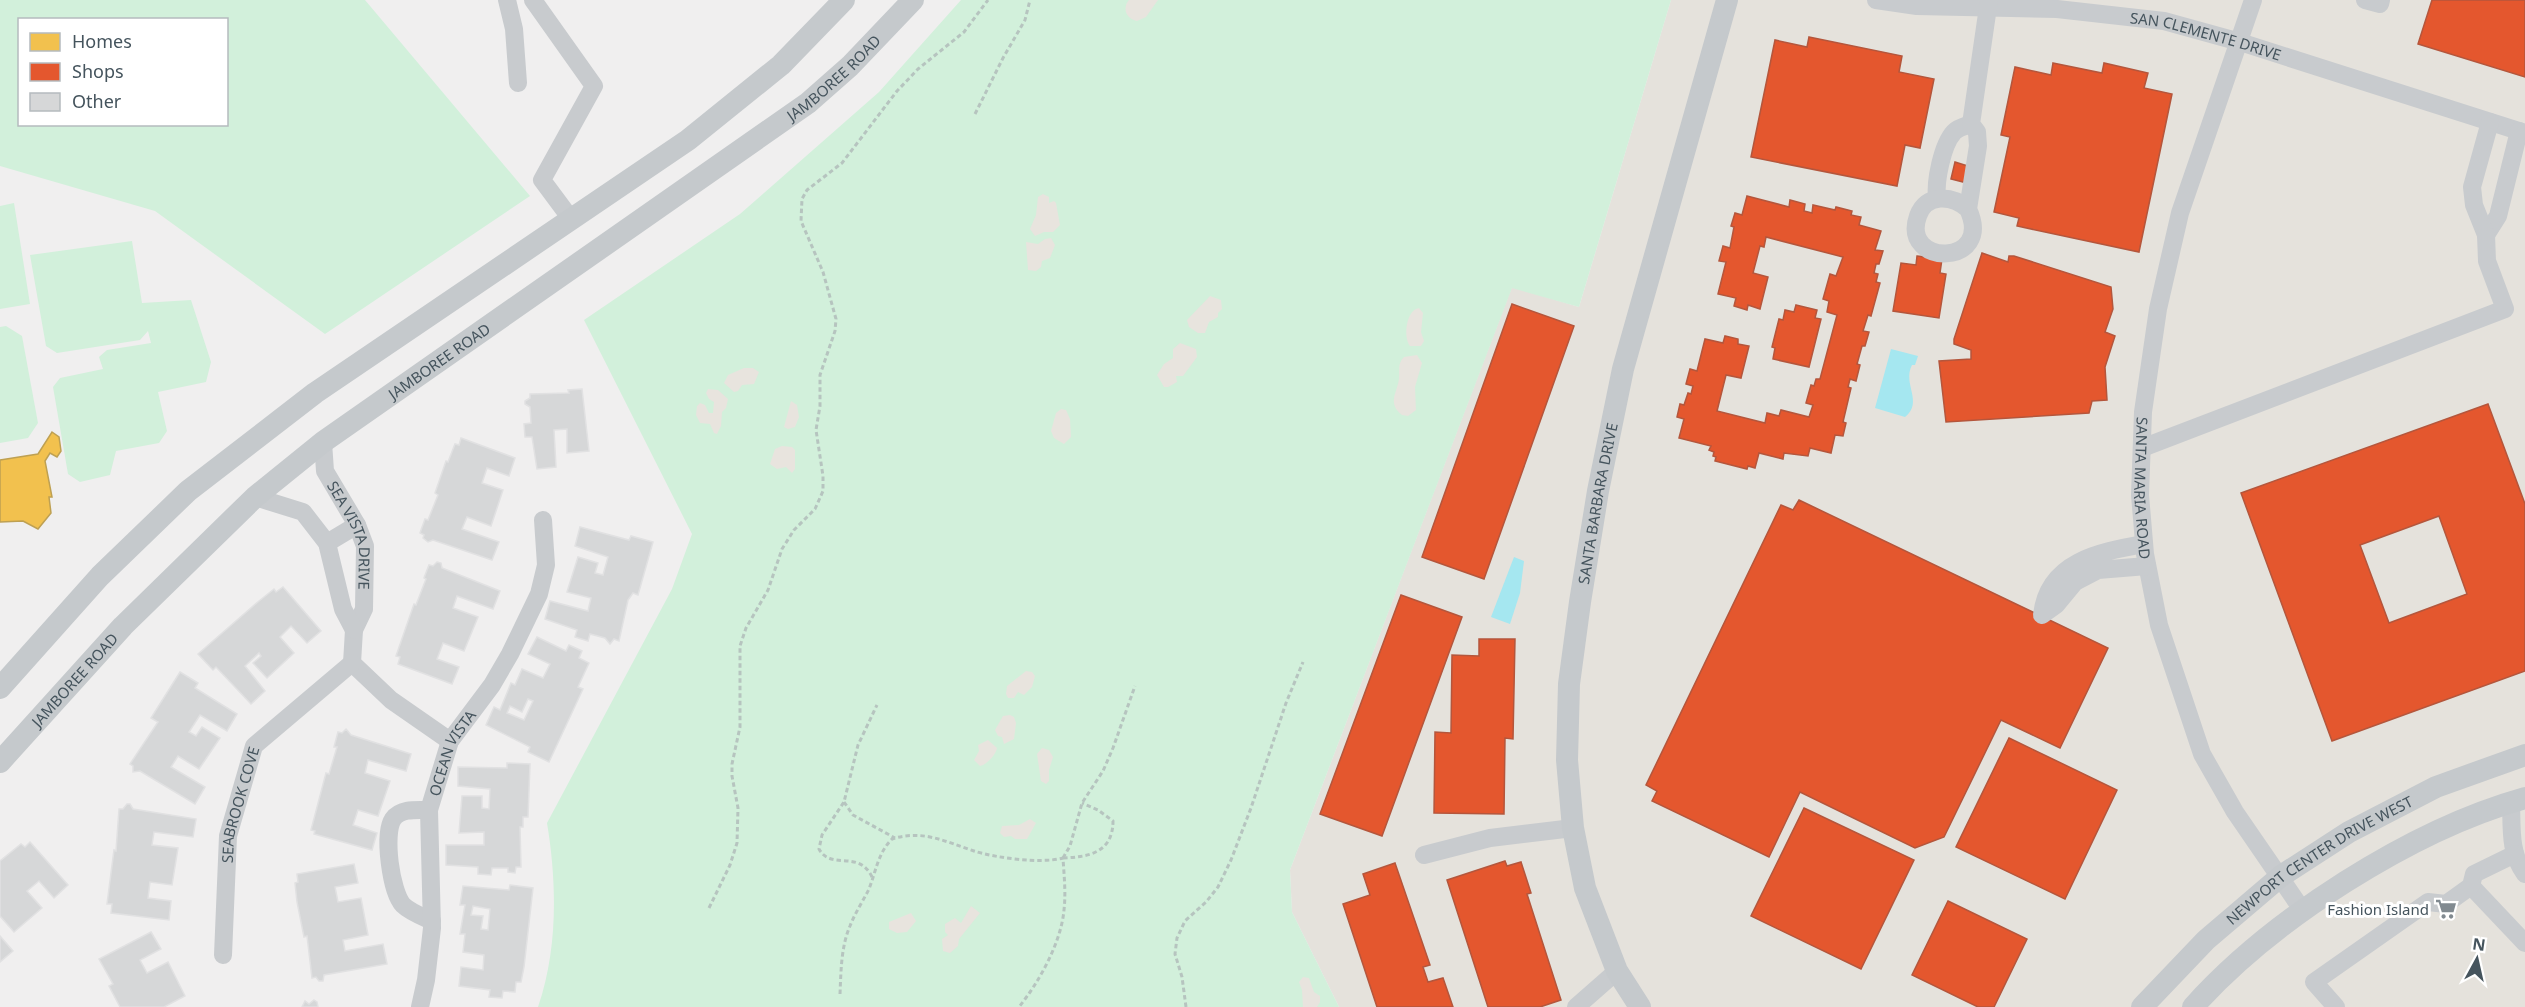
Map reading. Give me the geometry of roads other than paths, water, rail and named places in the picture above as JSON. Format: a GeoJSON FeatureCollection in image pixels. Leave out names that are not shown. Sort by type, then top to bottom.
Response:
{"type":"FeatureCollection","features":[{"type":"Feature","properties":{"kind":"main road"},"geometry":{"type":"LineString","coordinates":[[0,688],[100,576],[188,491],[315,393],[688,140],[781,65],[844,0]]}},
{"type":"Feature","properties":{"kind":"main road","name":"JAMBOREE ROAD"},"geometry":{"type":"LineString","coordinates":[[0,762],[123,626],[255,497],[323,442],[808,103],[850,66],[913,0]]}},
{"type":"Feature","properties":{"kind":"main road","name":"SANTA BARBARA DRIVE"},"geometry":{"type":"LineString","coordinates":[[1640,1007],[1617,971],[1585,888],[1573,828],[1567,760],[1569,684],[1598,491],[1623,369],[1727,0]]}},
{"type":"Feature","properties":{"kind":"main road","name":"NEWPORT CENTER DRIVE WEST"},"geometry":{"type":"LineString","coordinates":[[2142,1007],[2206,940],[2281,876],[2349,832],[2436,787],[2525,755]]}},
{"type":"Feature","properties":{"kind":"main road","name":"NEWPORT CENTER DRIVE WEST"},"geometry":{"type":"LineString","coordinates":[[2193,1007],[2207,991],[2256,948],[2303,911],[2360,873],[2445,827],[2518,800]]}},
{"type":"Feature","properties":{"kind":"street"},"geometry":{"type":"LineString","coordinates":[[507,0],[514,30],[518,83]]}},
{"type":"Feature","properties":{"kind":"street"},"geometry":{"type":"LineString","coordinates":[[533,0],[594,86],[542,180],[571,219]]}},
{"type":"Feature","properties":{"kind":"street","name":"SAN CLEMENTE DRIVE"},"geometry":{"type":"LineString","coordinates":[[1876,0],[1917,6],[1989,4],[2153,19],[2240,42],[2522,132]]}},
{"type":"Feature","properties":{"kind":"street","name":"SANTA MARIA ROAD"},"geometry":{"type":"LineString","coordinates":[[2253,0],[2180,213],[2158,309],[2144,412],[2139,495],[2147,566],[2159,625],[2202,753],[2235,813],[2281,876],[2303,911]]}},
{"type":"Feature","properties":{"kind":"street"},"geometry":{"type":"LineString","coordinates":[[2365,0],[2380,4],[2381,0]]}},
{"type":"Feature","properties":{"kind":"street"},"geometry":{"type":"LineString","coordinates":[[1968,209],[1978,146],[1977,132],[1971,124],[1989,4]]}},
{"type":"Feature","properties":{"kind":"street"},"geometry":{"type":"LineString","coordinates":[[2142,448],[2505,309],[2487,261],[2486,235],[2475,205],[2472,187],[2490,122]]}},
{"type":"Feature","properties":{"kind":"street"},"geometry":{"type":"LineString","coordinates":[[1937,198],[1937,177],[1949,139],[1952,133],[1960,127],[1971,124]]}},
{"type":"Feature","properties":{"kind":"street"},"geometry":{"type":"LineString","coordinates":[[2486,235],[2498,216],[2522,132]]}},
{"type":"Feature","properties":{"kind":"street"},"geometry":{"type":"LineString","coordinates":[[1937,198],[1948,198],[1959,201],[1968,209],[1973,230],[1962,249],[1951,254],[1940,255],[1921,244],[1916,233],[1916,222],[1920,211],[1927,203],[1937,198]]}},
{"type":"Feature","properties":{"kind":"street","name":"SEA VISTA DRIVE"},"geometry":{"type":"LineString","coordinates":[[323,442],[325,471],[357,525],[365,546],[364,609],[354,630],[352,663]]}},
{"type":"Feature","properties":{"kind":"street","name":"SEA VISTA DRIVE"},"geometry":{"type":"LineString","coordinates":[[255,497],[303,512],[327,543],[343,609],[354,630]]}},
{"type":"Feature","properties":{"kind":"street","name":"OCEAN VISTA"},"geometry":{"type":"LineString","coordinates":[[420,1007],[430,954],[432,921],[429,810],[450,741],[492,685],[539,594],[546,565],[543,520]]}},
{"type":"Feature","properties":{"kind":"street"},"geometry":{"type":"LineString","coordinates":[[327,543],[357,525]]}},
{"type":"Feature","properties":{"kind":"street"},"geometry":{"type":"LineString","coordinates":[[2144,544],[2084,559],[2061,573],[2043,597],[2042,615],[2056,605],[2075,582],[2098,570],[2147,566]]}},
{"type":"Feature","properties":{"kind":"street"},"geometry":{"type":"LineString","coordinates":[[352,663],[391,700],[450,741]]}},
{"type":"Feature","properties":{"kind":"street","name":"SEABROOK COVE"},"geometry":{"type":"LineString","coordinates":[[223,955],[228,836],[254,746],[352,663]]}},
{"type":"Feature","properties":{"kind":"street"},"geometry":{"type":"LineString","coordinates":[[2518,800],[2512,840],[2515,854],[2525,874]]}},
{"type":"Feature","properties":{"kind":"street"},"geometry":{"type":"LineString","coordinates":[[429,810],[410,810],[400,814],[393,819],[389,831],[393,888],[405,907],[432,921]]}},
{"type":"Feature","properties":{"kind":"street"},"geometry":{"type":"LineString","coordinates":[[1424,855],[1490,838],[1573,828]]}},
{"type":"Feature","properties":{"kind":"street"},"geometry":{"type":"LineString","coordinates":[[2336,1007],[2314,982],[2428,902],[2446,904],[2471,886],[2474,873],[2515,854]]}},
{"type":"Feature","properties":{"kind":"street"},"geometry":{"type":"LineString","coordinates":[[2471,886],[2525,943]]}},
{"type":"Feature","properties":{"kind":"street"},"geometry":{"type":"LineString","coordinates":[[1576,1007],[1617,971]]}},
{"type":"Feature","properties":{"kind":"water"},"geometry":{"type":"Polygon","coordinates":[[[1891,349],[1918,356],[1915,365],[1912,365],[1909,379],[1913,405],[1905,417],[1875,408],[1891,349]]]}},
{"type":"Feature","properties":{"kind":"water"},"geometry":{"type":"Polygon","coordinates":[[[1514,557],[1524,561],[1520,593],[1510,624],[1491,617],[1514,557]]]}},
{"type":"Feature","properties":{"kind":"place","name":"Fashion Island"},"geometry":{"type":"Point","coordinates":[2446,909]}}]}
